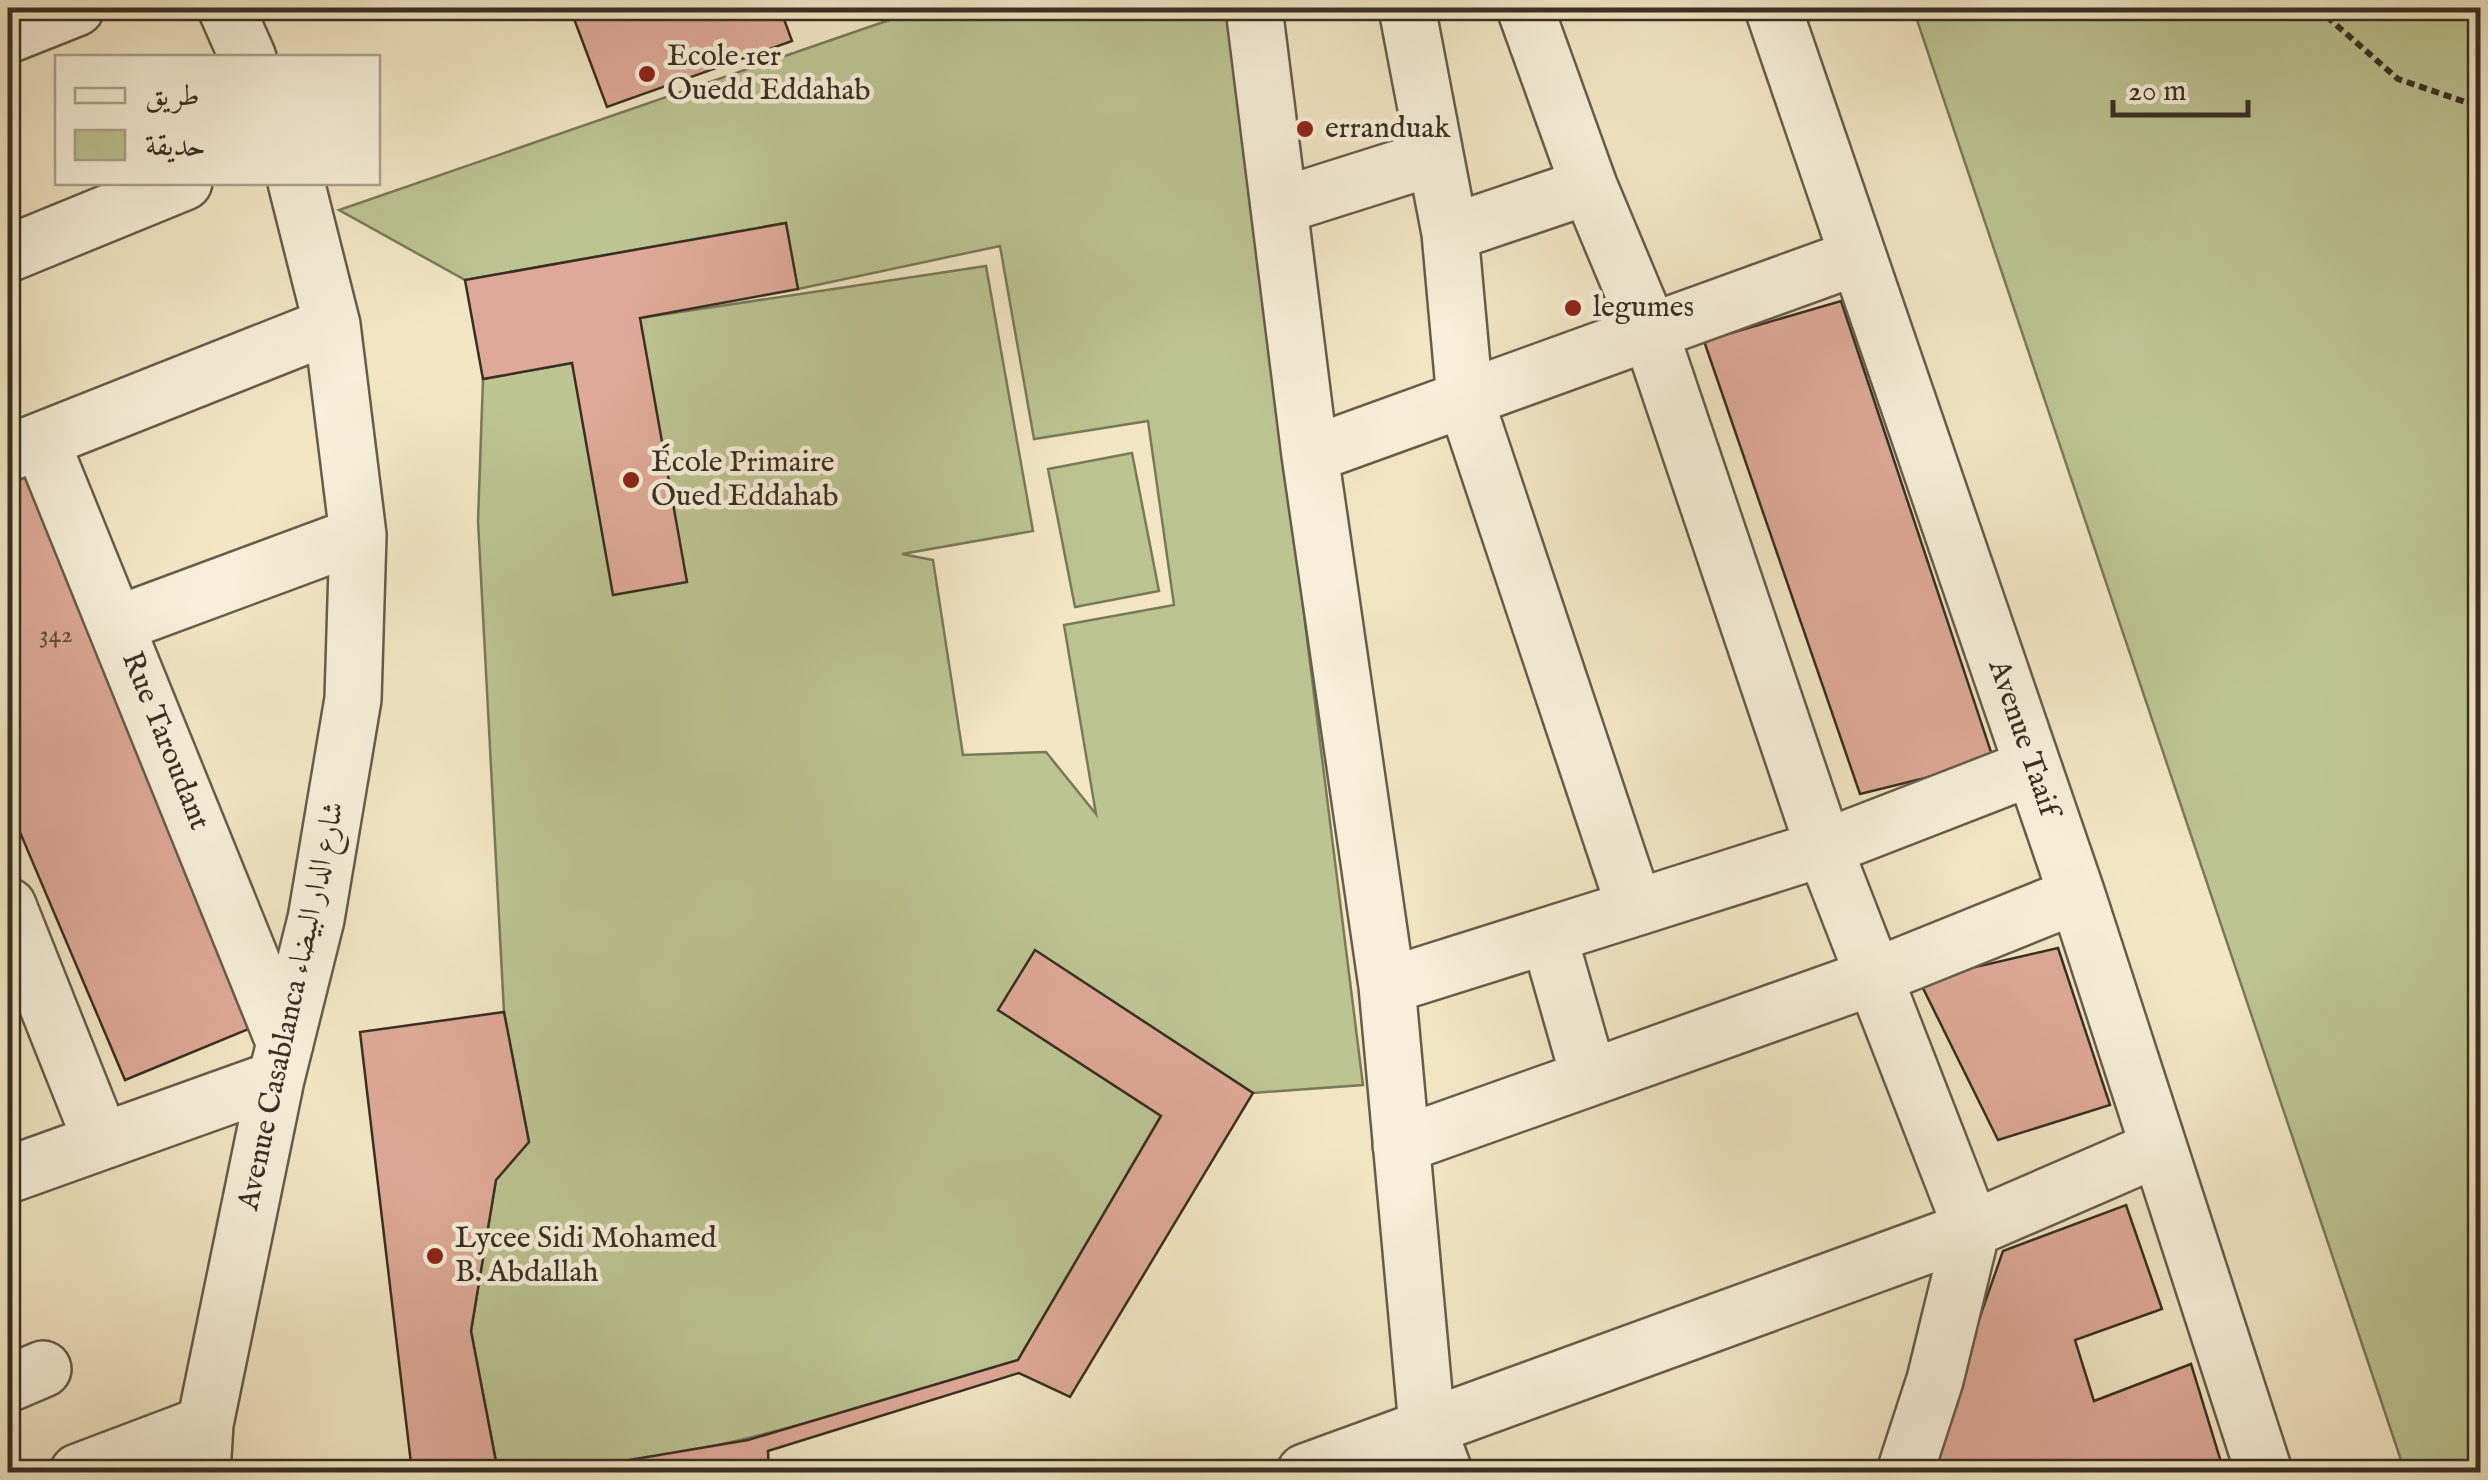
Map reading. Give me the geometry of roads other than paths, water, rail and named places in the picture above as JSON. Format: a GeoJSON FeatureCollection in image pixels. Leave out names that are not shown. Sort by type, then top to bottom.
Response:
{"type":"FeatureCollection","features":[{"type":"Feature","properties":{"kind":"street"},"geometry":{"type":"LineString","coordinates":[[8,35],[76,8]]}},
{"type":"Feature","properties":{"kind":"street"},"geometry":{"type":"LineString","coordinates":[[226,8],[247,55]]}},
{"type":"Feature","properties":{"kind":"street"},"geometry":{"type":"LineString","coordinates":[[1254,8],[1310,455],[1387,986],[1435,1449]]}},
{"type":"Feature","properties":{"kind":"street"},"geometry":{"type":"LineString","coordinates":[[1407,8],[1450,233],[1465,399],[1635,908]]}},
{"type":"Feature","properties":{"kind":"street"},"geometry":{"type":"LineString","coordinates":[[1525,8],[1589,186],[1650,332],[1824,848],[1972,1229],[1935,1380],[1905,1472]]}},
{"type":"Feature","properties":{"kind":"street","name":"Avenue Taaif"},"geometry":{"type":"LineString","coordinates":[[1773,8],[2077,895],[2264,1472]]}},
{"type":"Feature","properties":{"kind":"street"},"geometry":{"type":"LineString","coordinates":[[1280,206],[1435,156]]}},
{"type":"Feature","properties":{"kind":"street"},"geometry":{"type":"LineString","coordinates":[[8,254],[177,185]]}},
{"type":"Feature","properties":{"kind":"street","name":"Avenue Casablanca شارع الدار البيضاء"},"geometry":{"type":"LineString","coordinates":[[204,1448],[280,1061],[316,919],[353,700],[358,535],[332,325],[297,185]]}},
{"type":"Feature","properties":{"kind":"street"},"geometry":{"type":"LineString","coordinates":[[1450,233],[1589,186]]}},
{"type":"Feature","properties":{"kind":"street"},"geometry":{"type":"LineString","coordinates":[[1310,455],[1857,258]]}},
{"type":"Feature","properties":{"kind":"street"},"geometry":{"type":"LineString","coordinates":[[24,447],[332,325]]}},
{"type":"Feature","properties":{"kind":"street","name":"Rue Taroudant"},"geometry":{"type":"LineString","coordinates":[[24,447],[118,624],[280,1061]]}},
{"type":"Feature","properties":{"kind":"street"},"geometry":{"type":"LineString","coordinates":[[118,624],[358,535]]}},
{"type":"Feature","properties":{"kind":"street"},"geometry":{"type":"LineString","coordinates":[[1387,986],[1824,848],[2033,767]]}},
{"type":"Feature","properties":{"kind":"street"},"geometry":{"type":"LineString","coordinates":[[1401,1145],[1876,976],[2077,895]]}},
{"type":"Feature","properties":{"kind":"street"},"geometry":{"type":"LineString","coordinates":[[8,906],[101,1140]]}},
{"type":"Feature","properties":{"kind":"street"},"geometry":{"type":"LineString","coordinates":[[1550,937],[1589,1077]]}},
{"type":"Feature","properties":{"kind":"street"},"geometry":{"type":"LineString","coordinates":[[8,1176],[101,1140],[280,1061]]}},
{"type":"Feature","properties":{"kind":"street"},"geometry":{"type":"LineString","coordinates":[[1305,1472],[1435,1449],[2160,1148]]}},
{"type":"Feature","properties":{"kind":"street"},"geometry":{"type":"LineString","coordinates":[[78,1472],[204,1448]]}},
{"type":"Feature","properties":{"kind":"place","name":"Ecole 1er Ouedd Eddahab"},"geometry":{"type":"Point","coordinates":[647,74]}},
{"type":"Feature","properties":{"kind":"place","name":"erranduak"},"geometry":{"type":"Point","coordinates":[1305,129]}},
{"type":"Feature","properties":{"kind":"place","name":"legumes"},"geometry":{"type":"Point","coordinates":[1573,308]}},
{"type":"Feature","properties":{"kind":"place","name":"École Primaire Oued Eddahab"},"geometry":{"type":"Point","coordinates":[631,480]}},
{"type":"Feature","properties":{"kind":"place","name":"Lycee Sidi Mohamed B. Abdallah"},"geometry":{"type":"Point","coordinates":[435,1256]}}]}
